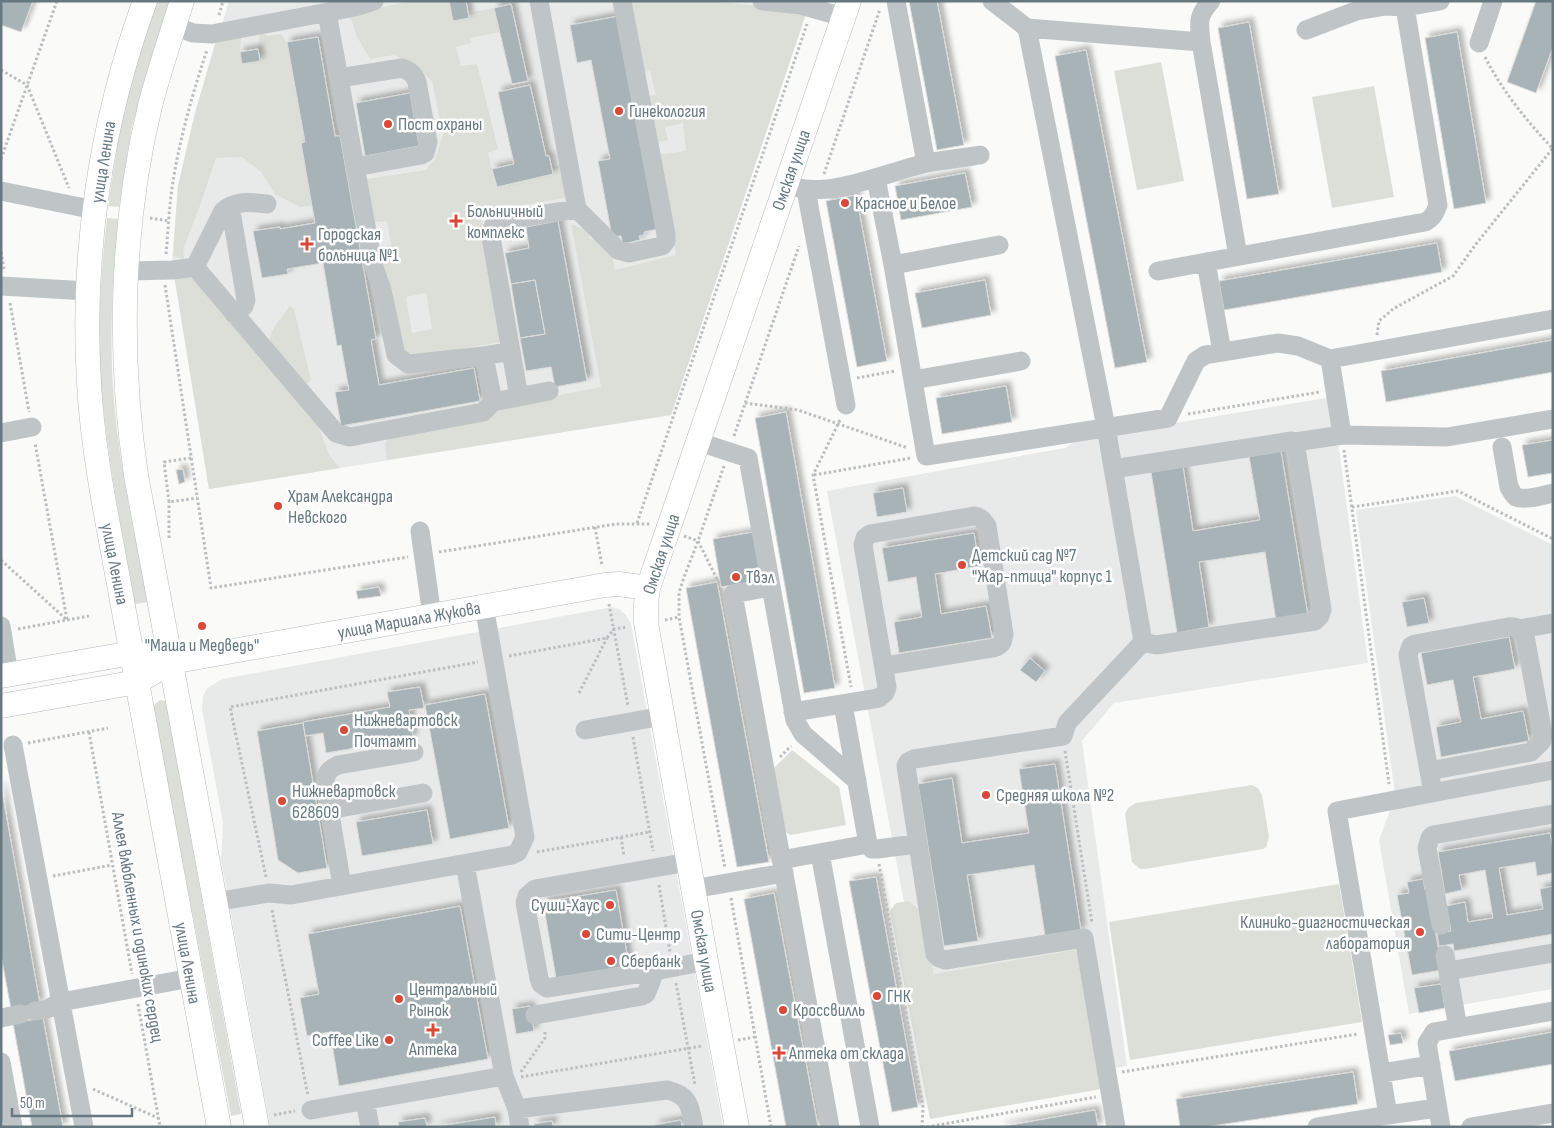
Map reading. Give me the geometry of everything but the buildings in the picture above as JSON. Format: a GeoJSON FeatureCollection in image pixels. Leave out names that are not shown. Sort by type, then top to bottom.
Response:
{"type":"FeatureCollection","features":[{"type":"Feature","properties":{"kind":"main road","name":"улица Ленина"},"geometry":{"type":"LineString","coordinates":[[145,1],[110,113],[104,145],[86,208],[89,382],[93,430],[104,503],[219,1127]]}},
{"type":"Feature","properties":{"kind":"main road","name":"улица Ленина"},"geometry":{"type":"LineString","coordinates":[[182,1],[150,106],[136,178],[126,271],[126,355],[131,439],[257,1127]]}},
{"type":"Feature","properties":{"kind":"main road","name":"Омская улица"},"geometry":{"type":"LineString","coordinates":[[737,1127],[646,623],[646,604],[648,588],[699,442],[797,187],[846,9]]}},
{"type":"Feature","properties":{"kind":"main road","name":"улица Маршала Жукова"},"geometry":{"type":"LineString","coordinates":[[171,662],[606,585],[619,584],[648,588]]}},
{"type":"Feature","properties":{"kind":"main road"},"geometry":{"type":"LineString","coordinates":[[5,676],[132,653],[171,662]]}},
{"type":"Feature","properties":{"kind":"main road"},"geometry":{"type":"LineString","coordinates":[[1,706],[137,682],[171,662]]}},
{"type":"Feature","properties":{"kind":"street"},"geometry":{"type":"LineString","coordinates":[[174,26],[193,33],[212,34],[327,13],[374,1]]}},
{"type":"Feature","properties":{"kind":"street"},"geometry":{"type":"LineString","coordinates":[[539,1],[577,209],[618,250],[629,253],[662,246],[666,241],[622,1]]}},
{"type":"Feature","properties":{"kind":"street"},"geometry":{"type":"LineString","coordinates":[[762,1],[846,9]]}},
{"type":"Feature","properties":{"kind":"street"},"geometry":{"type":"LineString","coordinates":[[896,1],[926,164]]}},
{"type":"Feature","properties":{"kind":"street"},"geometry":{"type":"LineString","coordinates":[[992,1],[1026,28],[1201,42]]}},
{"type":"Feature","properties":{"kind":"street"},"geometry":{"type":"LineString","coordinates":[[1211,1],[1201,13],[1198,22],[1238,256]]}},
{"type":"Feature","properties":{"kind":"street"},"geometry":{"type":"LineString","coordinates":[[1306,30],[1356,11],[1386,6],[1405,7],[1440,1]]}},
{"type":"Feature","properties":{"kind":"street"},"geometry":{"type":"LineString","coordinates":[[1479,42],[1494,1]]}},
{"type":"Feature","properties":{"kind":"street"},"geometry":{"type":"LineString","coordinates":[[1158,271],[1425,222],[1431,218],[1436,212],[1438,205],[1405,7]]}},
{"type":"Feature","properties":{"kind":"street"},"geometry":{"type":"LineString","coordinates":[[327,13],[373,264],[382,290],[396,355],[408,364],[484,356],[511,351]]}},
{"type":"Feature","properties":{"kind":"street"},"geometry":{"type":"LineString","coordinates":[[1026,28],[1106,427],[1143,642]]}},
{"type":"Feature","properties":{"kind":"street"},"geometry":{"type":"LineString","coordinates":[[339,78],[402,68],[409,70],[417,82],[427,134],[427,149],[421,156],[354,167]]}},
{"type":"Feature","properties":{"kind":"street"},"geometry":{"type":"LineString","coordinates":[[846,406],[797,187],[854,184],[926,164],[980,155]]}},
{"type":"Feature","properties":{"kind":"street"},"geometry":{"type":"LineString","coordinates":[[876,178],[926,456],[1168,418],[1196,361],[1205,355],[1278,343],[1298,346],[1330,359],[1553,319]]}},
{"type":"Feature","properties":{"kind":"street"},"geometry":{"type":"LineString","coordinates":[[1,191],[86,208]]}},
{"type":"Feature","properties":{"kind":"street"},"geometry":{"type":"LineString","coordinates":[[195,267],[223,211],[230,205],[239,202],[266,204]]}},
{"type":"Feature","properties":{"kind":"street"},"geometry":{"type":"LineString","coordinates":[[519,397],[491,230],[494,224],[500,221],[577,209]]}},
{"type":"Feature","properties":{"kind":"street"},"geometry":{"type":"LineString","coordinates":[[223,211],[232,218],[246,300],[244,306],[234,314]]}},
{"type":"Feature","properties":{"kind":"street"},"geometry":{"type":"LineString","coordinates":[[893,265],[999,245]]}},
{"type":"Feature","properties":{"kind":"street"},"geometry":{"type":"LineString","coordinates":[[1206,262],[1222,352]]}},
{"type":"Feature","properties":{"kind":"street"},"geometry":{"type":"LineString","coordinates":[[126,271],[195,267]]}},
{"type":"Feature","properties":{"kind":"street"},"geometry":{"type":"LineString","coordinates":[[195,267],[336,434],[350,437],[483,412],[492,402],[549,391]]}},
{"type":"Feature","properties":{"kind":"street"},"geometry":{"type":"LineString","coordinates":[[4,286],[88,291]]}},
{"type":"Feature","properties":{"kind":"street"},"geometry":{"type":"LineString","coordinates":[[484,356],[492,402]]}},
{"type":"Feature","properties":{"kind":"street"},"geometry":{"type":"LineString","coordinates":[[1330,359],[1342,435]]}},
{"type":"Feature","properties":{"kind":"street"},"geometry":{"type":"LineString","coordinates":[[912,374],[1021,361]]}},
{"type":"Feature","properties":{"kind":"street"},"geometry":{"type":"LineString","coordinates":[[1114,469],[1342,435],[1447,437],[1553,420]]}},
{"type":"Feature","properties":{"kind":"street"},"geometry":{"type":"LineString","coordinates":[[1,433],[32,427]]}},
{"type":"Feature","properties":{"kind":"street"},"geometry":{"type":"LineString","coordinates":[[699,442],[748,458],[795,720],[803,734],[857,781]]}},
{"type":"Feature","properties":{"kind":"street"},"geometry":{"type":"LineString","coordinates":[[1143,642],[1156,645],[1314,620],[1320,616],[1322,609],[1295,442]]}},
{"type":"Feature","properties":{"kind":"street"},"geometry":{"type":"LineString","coordinates":[[1502,447],[1509,487],[1517,497],[1524,498],[1553,493]]}},
{"type":"Feature","properties":{"kind":"street"},"geometry":{"type":"LineString","coordinates":[[793,712],[879,698],[883,695],[887,686],[863,544],[865,538],[870,534],[974,516],[979,517],[987,526],[1004,634],[1003,642],[1000,646],[994,648],[884,666]]}},
{"type":"Feature","properties":{"kind":"street"},"geometry":{"type":"LineString","coordinates":[[420,531],[432,616]]}},
{"type":"Feature","properties":{"kind":"street"},"geometry":{"type":"LineString","coordinates":[[770,587],[733,594],[830,1127]]}},
{"type":"Feature","properties":{"kind":"street"},"geometry":{"type":"LineString","coordinates":[[215,902],[269,893],[291,895],[465,864],[512,855],[518,852],[525,837],[484,606]]}},
{"type":"Feature","properties":{"kind":"street"},"geometry":{"type":"LineString","coordinates":[[1520,629],[1553,623]]}},
{"type":"Feature","properties":{"kind":"street"},"geometry":{"type":"LineString","coordinates":[[1429,771],[1531,752],[1542,741],[1543,734],[1529,656],[1525,636],[1520,629],[1514,626],[1411,646],[1408,656],[1433,793]]}},
{"type":"Feature","properties":{"kind":"street"},"geometry":{"type":"LineString","coordinates":[[2,630],[5,676]]}},
{"type":"Feature","properties":{"kind":"street"},"geometry":{"type":"LineString","coordinates":[[1116,1127],[1084,938],[945,960],[939,958],[933,948],[906,772],[908,762],[914,760],[1063,736],[1067,723],[1143,642]]}},
{"type":"Feature","properties":{"kind":"street"},"geometry":{"type":"LineString","coordinates":[[848,703],[857,781],[873,847]]}},
{"type":"Feature","properties":{"kind":"street"},"geometry":{"type":"LineString","coordinates":[[586,730],[663,716]]}},
{"type":"Feature","properties":{"kind":"street"},"geometry":{"type":"LineString","coordinates":[[13,745],[84,1127]]}},
{"type":"Feature","properties":{"kind":"street"},"geometry":{"type":"LineString","coordinates":[[342,886],[325,784],[326,775],[330,769],[338,765],[414,752]]}},
{"type":"Feature","properties":{"kind":"street"},"geometry":{"type":"LineString","coordinates":[[1388,1116],[1337,811],[1553,770]]}},
{"type":"Feature","properties":{"kind":"street"},"geometry":{"type":"LineString","coordinates":[[330,810],[423,793]]}},
{"type":"Feature","properties":{"kind":"street"},"geometry":{"type":"LineString","coordinates":[[1441,925],[1427,848],[1427,842],[1433,835],[1553,814]]}},
{"type":"Feature","properties":{"kind":"street"},"geometry":{"type":"LineString","coordinates":[[693,889],[782,867],[820,853],[917,844]]}},
{"type":"Feature","properties":{"kind":"street"},"geometry":{"type":"LineString","coordinates":[[820,853],[870,1127]]}},
{"type":"Feature","properties":{"kind":"street"},"geometry":{"type":"LineString","coordinates":[[688,862],[535,889],[527,896],[525,903],[539,978],[541,984],[547,988],[706,961]]}},
{"type":"Feature","properties":{"kind":"street"},"geometry":{"type":"LineString","coordinates":[[465,864],[504,1076],[519,1118],[667,1090],[676,1092],[685,1098],[690,1106],[694,1127]]}},
{"type":"Feature","properties":{"kind":"street"},"geometry":{"type":"LineString","coordinates":[[1458,1028],[1447,963],[1553,953]]}},
{"type":"Feature","properties":{"kind":"street"},"geometry":{"type":"LineString","coordinates":[[541,1014],[642,996],[646,994],[655,971]]}},
{"type":"Feature","properties":{"kind":"street"},"geometry":{"type":"LineString","coordinates":[[1,1018],[48,1009],[61,1002],[191,978]]}},
{"type":"Feature","properties":{"kind":"street"},"geometry":{"type":"LineString","coordinates":[[1440,1127],[1427,1043],[1434,1032],[1553,1012]]}},
{"type":"Feature","properties":{"kind":"street"},"geometry":{"type":"LineString","coordinates":[[1,1062],[5,1106],[13,1127]]}},
{"type":"Feature","properties":{"kind":"street"},"geometry":{"type":"LineString","coordinates":[[1382,1073],[1431,1065]]}},
{"type":"Feature","properties":{"kind":"street"},"geometry":{"type":"LineString","coordinates":[[311,1110],[504,1076]]}},
{"type":"Feature","properties":{"kind":"street"},"geometry":{"type":"LineString","coordinates":[[365,1101],[370,1127]]}},
{"type":"Feature","properties":{"kind":"street"},"geometry":{"type":"LineString","coordinates":[[1317,1127],[1437,1108]]}},
{"type":"Feature","properties":{"kind":"street"},"geometry":{"type":"LineString","coordinates":[[1471,1127],[1553,1114]]}},
{"type":"Feature","properties":{"kind":"path"},"geometry":{"type":"LineString","coordinates":[[1,159],[57,1]]}},
{"type":"Feature","properties":{"kind":"path"},"geometry":{"type":"LineString","coordinates":[[224,1],[197,80],[177,163],[170,204],[164,286],[212,588],[609,525],[648,523],[698,541],[717,577],[721,590],[733,594]]}},
{"type":"Feature","properties":{"kind":"path"},"geometry":{"type":"LineString","coordinates":[[637,523],[813,7]]}},
{"type":"Feature","properties":{"kind":"path"},"geometry":{"type":"LineString","coordinates":[[1376,351],[1378,321],[1392,309],[1454,276],[1476,244],[1552,148],[1519,111],[1497,81],[1479,42]]}},
{"type":"Feature","properties":{"kind":"path"},"geometry":{"type":"LineString","coordinates":[[1,70],[27,85],[86,208]]}},
{"type":"Feature","properties":{"kind":"path"},"geometry":{"type":"LineString","coordinates":[[4,286],[67,620]]}},
{"type":"Feature","properties":{"kind":"path"},"geometry":{"type":"LineString","coordinates":[[841,381],[912,374]]}},
{"type":"Feature","properties":{"kind":"path"},"geometry":{"type":"LineString","coordinates":[[1168,418],[1335,389]]}},
{"type":"Feature","properties":{"kind":"path"},"geometry":{"type":"LineString","coordinates":[[745,403],[798,410],[839,423],[926,456]]}},
{"type":"Feature","properties":{"kind":"path"},"geometry":{"type":"LineString","coordinates":[[846,406],[813,475],[848,703]]}},
{"type":"Feature","properties":{"kind":"path"},"geometry":{"type":"LineString","coordinates":[[1342,435],[1392,800]]}},
{"type":"Feature","properties":{"kind":"path"},"geometry":{"type":"LineString","coordinates":[[813,475],[926,456]]}},
{"type":"Feature","properties":{"kind":"path"},"geometry":{"type":"LineString","coordinates":[[191,458],[164,462],[170,502],[197,498]]}},
{"type":"Feature","properties":{"kind":"path"},"geometry":{"type":"LineString","coordinates":[[1352,507],[1458,491],[1553,538]]}},
{"type":"Feature","properties":{"kind":"path"},"geometry":{"type":"LineString","coordinates":[[1,560],[67,620]]}},
{"type":"Feature","properties":{"kind":"path"},"geometry":{"type":"LineString","coordinates":[[2,630],[89,616]]}},
{"type":"Feature","properties":{"kind":"path"},"geometry":{"type":"LineString","coordinates":[[579,693],[607,638],[614,629],[679,618]]}},
{"type":"Feature","properties":{"kind":"path"},"geometry":{"type":"LineString","coordinates":[[311,1110],[269,893],[230,707],[607,638]]}},
{"type":"Feature","properties":{"kind":"path"},"geometry":{"type":"LineString","coordinates":[[13,745],[108,728]]}},
{"type":"Feature","properties":{"kind":"path","name":"Аллея влюбленных и одиноких сердец"},"geometry":{"type":"LineString","coordinates":[[89,732],[160,1127]]}},
{"type":"Feature","properties":{"kind":"path"},"geometry":{"type":"LineString","coordinates":[[765,772],[803,734]]}},
{"type":"Feature","properties":{"kind":"path"},"geometry":{"type":"LineString","coordinates":[[1063,736],[1093,931],[1089,937],[1084,938]]}},
{"type":"Feature","properties":{"kind":"path"},"geometry":{"type":"LineString","coordinates":[[529,853],[650,832]]}},
{"type":"Feature","properties":{"kind":"path"},"geometry":{"type":"LineString","coordinates":[[873,847],[923,1106],[922,1127]]}},
{"type":"Feature","properties":{"kind":"path"},"geometry":{"type":"LineString","coordinates":[[38,878],[112,865]]}},
{"type":"Feature","properties":{"kind":"path"},"geometry":{"type":"LineString","coordinates":[[541,1014],[545,1038],[516,1078],[708,1045]]}},
{"type":"Feature","properties":{"kind":"path"},"geometry":{"type":"LineString","coordinates":[[1107,1075],[1373,1032]]}},
{"type":"Feature","properties":{"kind":"path"},"geometry":{"type":"LineString","coordinates":[[738,1040],[755,1037]]}},
{"type":"Feature","properties":{"kind":"path"},"geometry":{"type":"LineString","coordinates":[[76,1081],[158,1118]]}},
{"type":"Feature","properties":{"kind":"path"},"geometry":{"type":"LineString","coordinates":[[927,1127],[1110,1095]]}},
{"type":"Feature","properties":{"kind":"shaded area"},"geometry":{"type":"Polygon","coordinates":[[[156,1],[169,1],[132,126],[119,207],[108,206],[121,122],[156,1]]]}},
{"type":"Feature","properties":{"kind":"shaded area","name":"Больничный комплекс"},"geometry":{"type":"Polygon","coordinates":[[[229,1],[810,1],[671,415],[209,489],[172,261],[178,186],[195,113],[229,1]]]}},
{"type":"Feature","properties":{"kind":"shaded area"},"geometry":{"type":"Polygon","coordinates":[[[411,1],[449,1],[453,21],[469,18],[468,13],[494,8],[500,32],[470,38],[472,43],[456,47],[461,66],[477,64],[498,149],[488,153],[496,187],[553,174],[552,167],[564,164],[570,197],[480,213],[501,342],[428,355],[409,353],[401,346],[378,247],[391,245],[387,221],[374,222],[367,179],[426,170],[435,159],[443,135],[432,81],[413,65],[394,55],[370,59],[356,35],[350,14],[411,1]],[[426,293],[406,297],[412,333],[432,329],[426,293]]]}},
{"type":"Feature","properties":{"kind":"shaded area"},"geometry":{"type":"Polygon","coordinates":[[[631,1],[711,1],[807,11],[671,415],[387,460],[385,444],[390,433],[494,405],[601,387],[571,224],[588,230],[590,239],[603,240],[612,254],[615,270],[676,255],[657,155],[686,151],[683,123],[665,127],[668,140],[655,143],[648,96],[656,95],[650,71],[643,72],[631,1]]]}},
{"type":"Feature","properties":{"kind":"shaded area"},"geometry":{"type":"Polygon","coordinates":[[[260,32],[267,36],[281,34],[287,43],[305,142],[301,143],[312,206],[300,207],[275,194],[261,172],[242,157],[216,158],[183,250],[184,259],[173,256],[178,186],[195,113],[217,37],[235,34],[241,38],[240,52],[243,64],[260,61],[258,49],[260,32]]]}},
{"type":"Feature","properties":{"kind":"shaded area"},"geometry":{"type":"Polygon","coordinates":[[[1161,62],[1184,181],[1137,190],[1114,71],[1161,62]]]}},
{"type":"Feature","properties":{"kind":"shaded area"},"geometry":{"type":"Polygon","coordinates":[[[1374,86],[1394,197],[1332,208],[1312,97],[1374,86]]]}},
{"type":"Feature","properties":{"kind":"shaded area"},"geometry":{"type":"Polygon","coordinates":[[[107,218],[118,219],[111,333],[114,402],[128,503],[148,602],[135,604],[113,480],[101,382],[100,312],[107,218]]]}},
{"type":"Feature","properties":{"kind":"shaded area"},"geometry":{"type":"Polygon","coordinates":[[[190,273],[315,416],[329,455],[340,468],[209,489],[174,275],[190,273]]]}},
{"type":"Feature","properties":{"kind":"shaded area"},"geometry":{"type":"Polygon","coordinates":[[[290,306],[294,309],[311,380],[308,383],[303,382],[270,343],[271,334],[290,306]]]}},
{"type":"Feature","properties":{"kind":"shaded area","name":"Средняя школа №2"},"geometry":{"type":"Polygon","coordinates":[[[1332,397],[1368,663],[1114,703],[1082,741],[1127,1066],[940,1095],[827,491],[1065,448],[1079,439],[1332,397]]]}},
{"type":"Feature","properties":{"kind":"shaded area"},"geometry":{"type":"Polygon","coordinates":[[[1455,496],[1553,545],[1553,764],[1395,794],[1356,510],[1455,496]]]}},
{"type":"Feature","properties":{"kind":"shaded area"},"geometry":{"type":"Polygon","coordinates":[[[612,607],[619,609],[626,615],[631,624],[723,1127],[270,1127],[221,860],[223,823],[202,709],[203,696],[207,688],[223,679],[612,607]]]}},
{"type":"Feature","properties":{"kind":"shaded area"},"geometry":{"type":"Polygon","coordinates":[[[160,700],[165,701],[167,707],[241,1114],[231,1116],[153,706],[160,700]]]}},
{"type":"Feature","properties":{"kind":"shaded area"},"geometry":{"type":"Polygon","coordinates":[[[792,750],[839,787],[846,825],[790,835],[783,830],[772,770],[792,750]]]}},
{"type":"Feature","properties":{"kind":"shaded area"},"geometry":{"type":"Polygon","coordinates":[[[1553,776],[1553,989],[1409,1014],[1379,840],[1392,805],[1553,776]]]}},
{"type":"Feature","properties":{"kind":"shaded area"},"geometry":{"type":"Polygon","coordinates":[[[1252,785],[1258,788],[1262,795],[1269,837],[1266,847],[1263,849],[1145,869],[1140,869],[1132,862],[1125,814],[1128,808],[1136,803],[1252,785]]]}},
{"type":"Feature","properties":{"kind":"shaded area"},"geometry":{"type":"Polygon","coordinates":[[[1339,884],[1362,1022],[1130,1060],[1109,922],[1339,884]]]}},
{"type":"Feature","properties":{"kind":"shaded area"},"geometry":{"type":"Polygon","coordinates":[[[909,901],[918,909],[934,974],[1074,950],[1080,956],[1101,1089],[930,1119],[890,911],[896,903],[909,901]]]}},
{"type":"Feature","properties":{"kind":"place","name":"Гинекология"},"geometry":{"type":"Point","coordinates":[619,111]}},
{"type":"Feature","properties":{"kind":"place","name":"Пост охраны"},"geometry":{"type":"Point","coordinates":[388,124]}},
{"type":"Feature","properties":{"kind":"place","name":"Красное и Белое"},"geometry":{"type":"Point","coordinates":[845,203]}},
{"type":"Feature","properties":{"kind":"place","name":"Больничный комплекс"},"geometry":{"type":"Point","coordinates":[456,221]}},
{"type":"Feature","properties":{"kind":"place","name":"Городская больница №1"},"geometry":{"type":"Point","coordinates":[307,244]}},
{"type":"Feature","properties":{"kind":"place","name":"Храм Александра Невского"},"geometry":{"type":"Point","coordinates":[278,506]}},
{"type":"Feature","properties":{"kind":"place","name":"Детский сад №7 \"Жар-птица\" корпус 1"},"geometry":{"type":"Point","coordinates":[962,565]}},
{"type":"Feature","properties":{"kind":"place","name":"Твэл"},"geometry":{"type":"Point","coordinates":[736,577]}},
{"type":"Feature","properties":{"kind":"place","name":"\"Маша и Медведь\""},"geometry":{"type":"Point","coordinates":[202,626]}},
{"type":"Feature","properties":{"kind":"place","name":"Нижневартовск Почтамт"},"geometry":{"type":"Point","coordinates":[344,730]}},
{"type":"Feature","properties":{"kind":"place","name":"Средняя школа №2"},"geometry":{"type":"Point","coordinates":[986,795]}},
{"type":"Feature","properties":{"kind":"place","name":"Нижневартовск 628609"},"geometry":{"type":"Point","coordinates":[282,801]}},
{"type":"Feature","properties":{"kind":"place","name":"Суши-Хаус"},"geometry":{"type":"Point","coordinates":[610,905]}},
{"type":"Feature","properties":{"kind":"place","name":"Клинико-диагностическая лаборатория"},"geometry":{"type":"Point","coordinates":[1420,932]}},
{"type":"Feature","properties":{"kind":"place","name":"Сити-Центр"},"geometry":{"type":"Point","coordinates":[586,934]}},
{"type":"Feature","properties":{"kind":"place","name":"Сбербанк"},"geometry":{"type":"Point","coordinates":[611,961]}},
{"type":"Feature","properties":{"kind":"place","name":"ГНК"},"geometry":{"type":"Point","coordinates":[877,996]}},
{"type":"Feature","properties":{"kind":"place","name":"Центральный Рынок"},"geometry":{"type":"Point","coordinates":[399,999]}},
{"type":"Feature","properties":{"kind":"place","name":"Кроссвилль"},"geometry":{"type":"Point","coordinates":[783,1010]}},
{"type":"Feature","properties":{"kind":"place","name":"Аптека"},"geometry":{"type":"Point","coordinates":[433,1030]}},
{"type":"Feature","properties":{"kind":"place","name":"Coffee Like"},"geometry":{"type":"Point","coordinates":[389,1040]}},
{"type":"Feature","properties":{"kind":"place","name":"Аптека от склада"},"geometry":{"type":"Point","coordinates":[779,1053]}}]}
